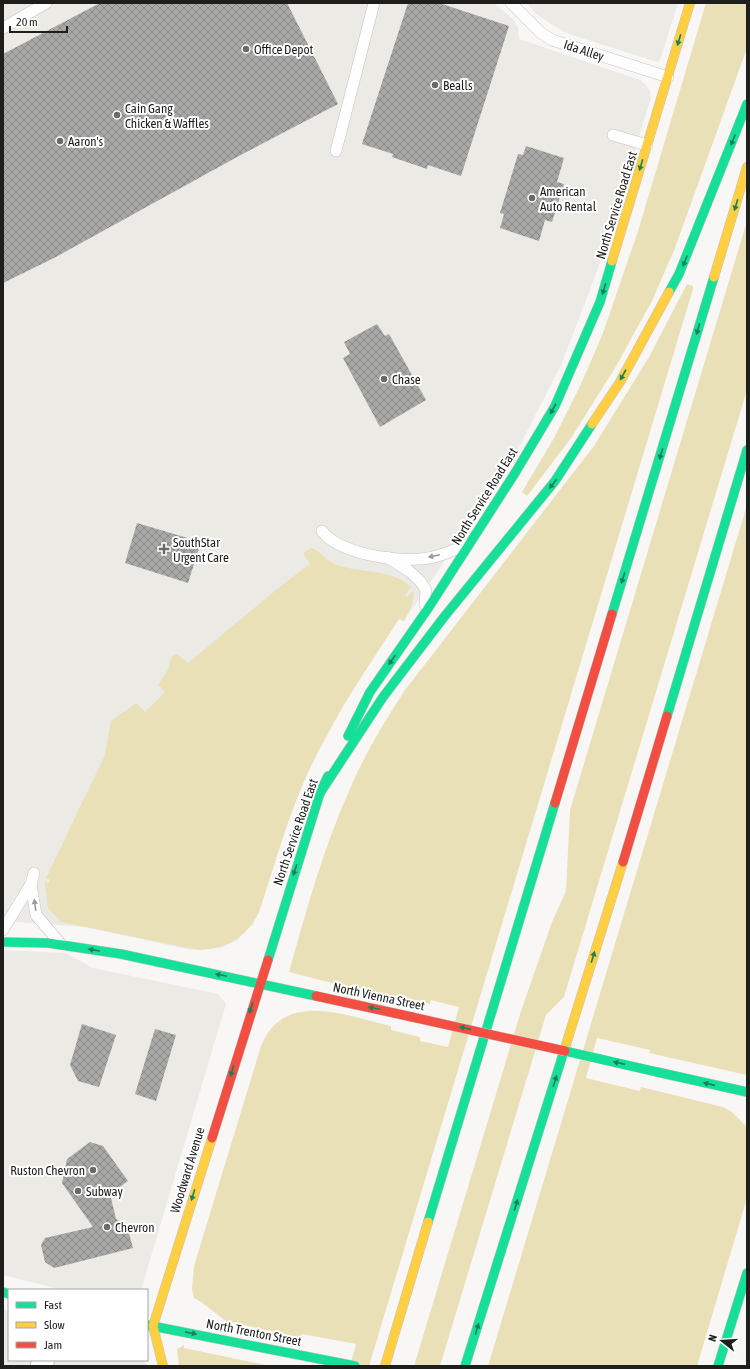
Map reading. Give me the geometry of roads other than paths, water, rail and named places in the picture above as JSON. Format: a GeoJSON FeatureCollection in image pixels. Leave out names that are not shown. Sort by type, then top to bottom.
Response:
{"type":"FeatureCollection","features":[{"type":"Feature","properties":{"kind":"main road","name":"North Service Road East"},"geometry":{"type":"LineString","coordinates":[[259,983],[320,793],[370,692],[421,618],[555,406],[600,302],[690,3]]}},
{"type":"Feature","properties":{"kind":"main road"},"geometry":{"type":"LineString","coordinates":[[320,793],[384,697],[430,636],[555,481],[620,382],[679,274],[747,104]]}},
{"type":"Feature","properties":{"kind":"main road"},"geometry":{"type":"LineString","coordinates":[[385,1366],[747,167]]}},
{"type":"Feature","properties":{"kind":"main road"},"geometry":{"type":"LineString","coordinates":[[465,1366],[616,884],[747,450]]}},
{"type":"Feature","properties":{"kind":"main road","name":"North Vienna Street"},"geometry":{"type":"LineString","coordinates":[[3,942],[62,944],[121,954],[259,983],[747,1092]]}},
{"type":"Feature","properties":{"kind":"main road","name":"Woodward Avenue"},"geometry":{"type":"LineString","coordinates":[[150,1325],[259,983]]}},
{"type":"Feature","properties":{"kind":"main road"},"geometry":{"type":"LineString","coordinates":[[718,1366],[747,1273]]}},
{"type":"Feature","properties":{"kind":"main road"},"geometry":{"type":"LineString","coordinates":[[150,1325],[163,1366]]}},
{"type":"Feature","properties":{"kind":"main road","name":"North Trenton Street"},"geometry":{"type":"LineString","coordinates":[[150,1325],[355,1366]]}},
{"type":"Feature","properties":{"kind":"lane"},"geometry":{"type":"LineString","coordinates":[[3,28],[46,3]]}},
{"type":"Feature","properties":{"kind":"lane"},"geometry":{"type":"LineString","coordinates":[[336,151],[374,3]]}},
{"type":"Feature","properties":{"kind":"lane","name":"Ida Alley"},"geometry":{"type":"LineString","coordinates":[[511,3],[541,33],[552,40],[668,77]]}},
{"type":"Feature","properties":{"kind":"lane"},"geometry":{"type":"LineString","coordinates":[[613,135],[647,146]]}},
{"type":"Feature","properties":{"kind":"lane"},"geometry":{"type":"LineString","coordinates":[[322,531],[334,542],[348,548],[364,553],[387,557],[420,559],[436,556],[470,542]]}},
{"type":"Feature","properties":{"kind":"lane"},"geometry":{"type":"LineString","coordinates":[[387,557],[409,571],[420,581],[426,590],[426,599],[421,618]]}},
{"type":"Feature","properties":{"kind":"lane"},"geometry":{"type":"LineString","coordinates":[[3,930],[33,879],[36,915],[62,944]]}},
{"type":"Feature","properties":{"kind":"lane"},"geometry":{"type":"LineString","coordinates":[[736,1310],[747,1313]]}},
{"type":"Feature","properties":{"kind":"place","name":"Office Depot"},"geometry":{"type":"Point","coordinates":[246,49]}},
{"type":"Feature","properties":{"kind":"place","name":"Bealls"},"geometry":{"type":"Point","coordinates":[435,85]}},
{"type":"Feature","properties":{"kind":"place","name":"Cain Gang Chicken & Waffles"},"geometry":{"type":"Point","coordinates":[117,115]}},
{"type":"Feature","properties":{"kind":"place","name":"Aaron's"},"geometry":{"type":"Point","coordinates":[60,141]}},
{"type":"Feature","properties":{"kind":"place","name":"American Auto Rental"},"geometry":{"type":"Point","coordinates":[532,198]}},
{"type":"Feature","properties":{"kind":"place","name":"Chase"},"geometry":{"type":"Point","coordinates":[384,379]}},
{"type":"Feature","properties":{"kind":"place","name":"SouthStar Urgent Care"},"geometry":{"type":"Point","coordinates":[164,549]}},
{"type":"Feature","properties":{"kind":"place","name":"Ruston Chevron"},"geometry":{"type":"Point","coordinates":[93,1170]}},
{"type":"Feature","properties":{"kind":"place","name":"Subway"},"geometry":{"type":"Point","coordinates":[78,1191]}},
{"type":"Feature","properties":{"kind":"place","name":"Chevron"},"geometry":{"type":"Point","coordinates":[107,1227]}}]}
